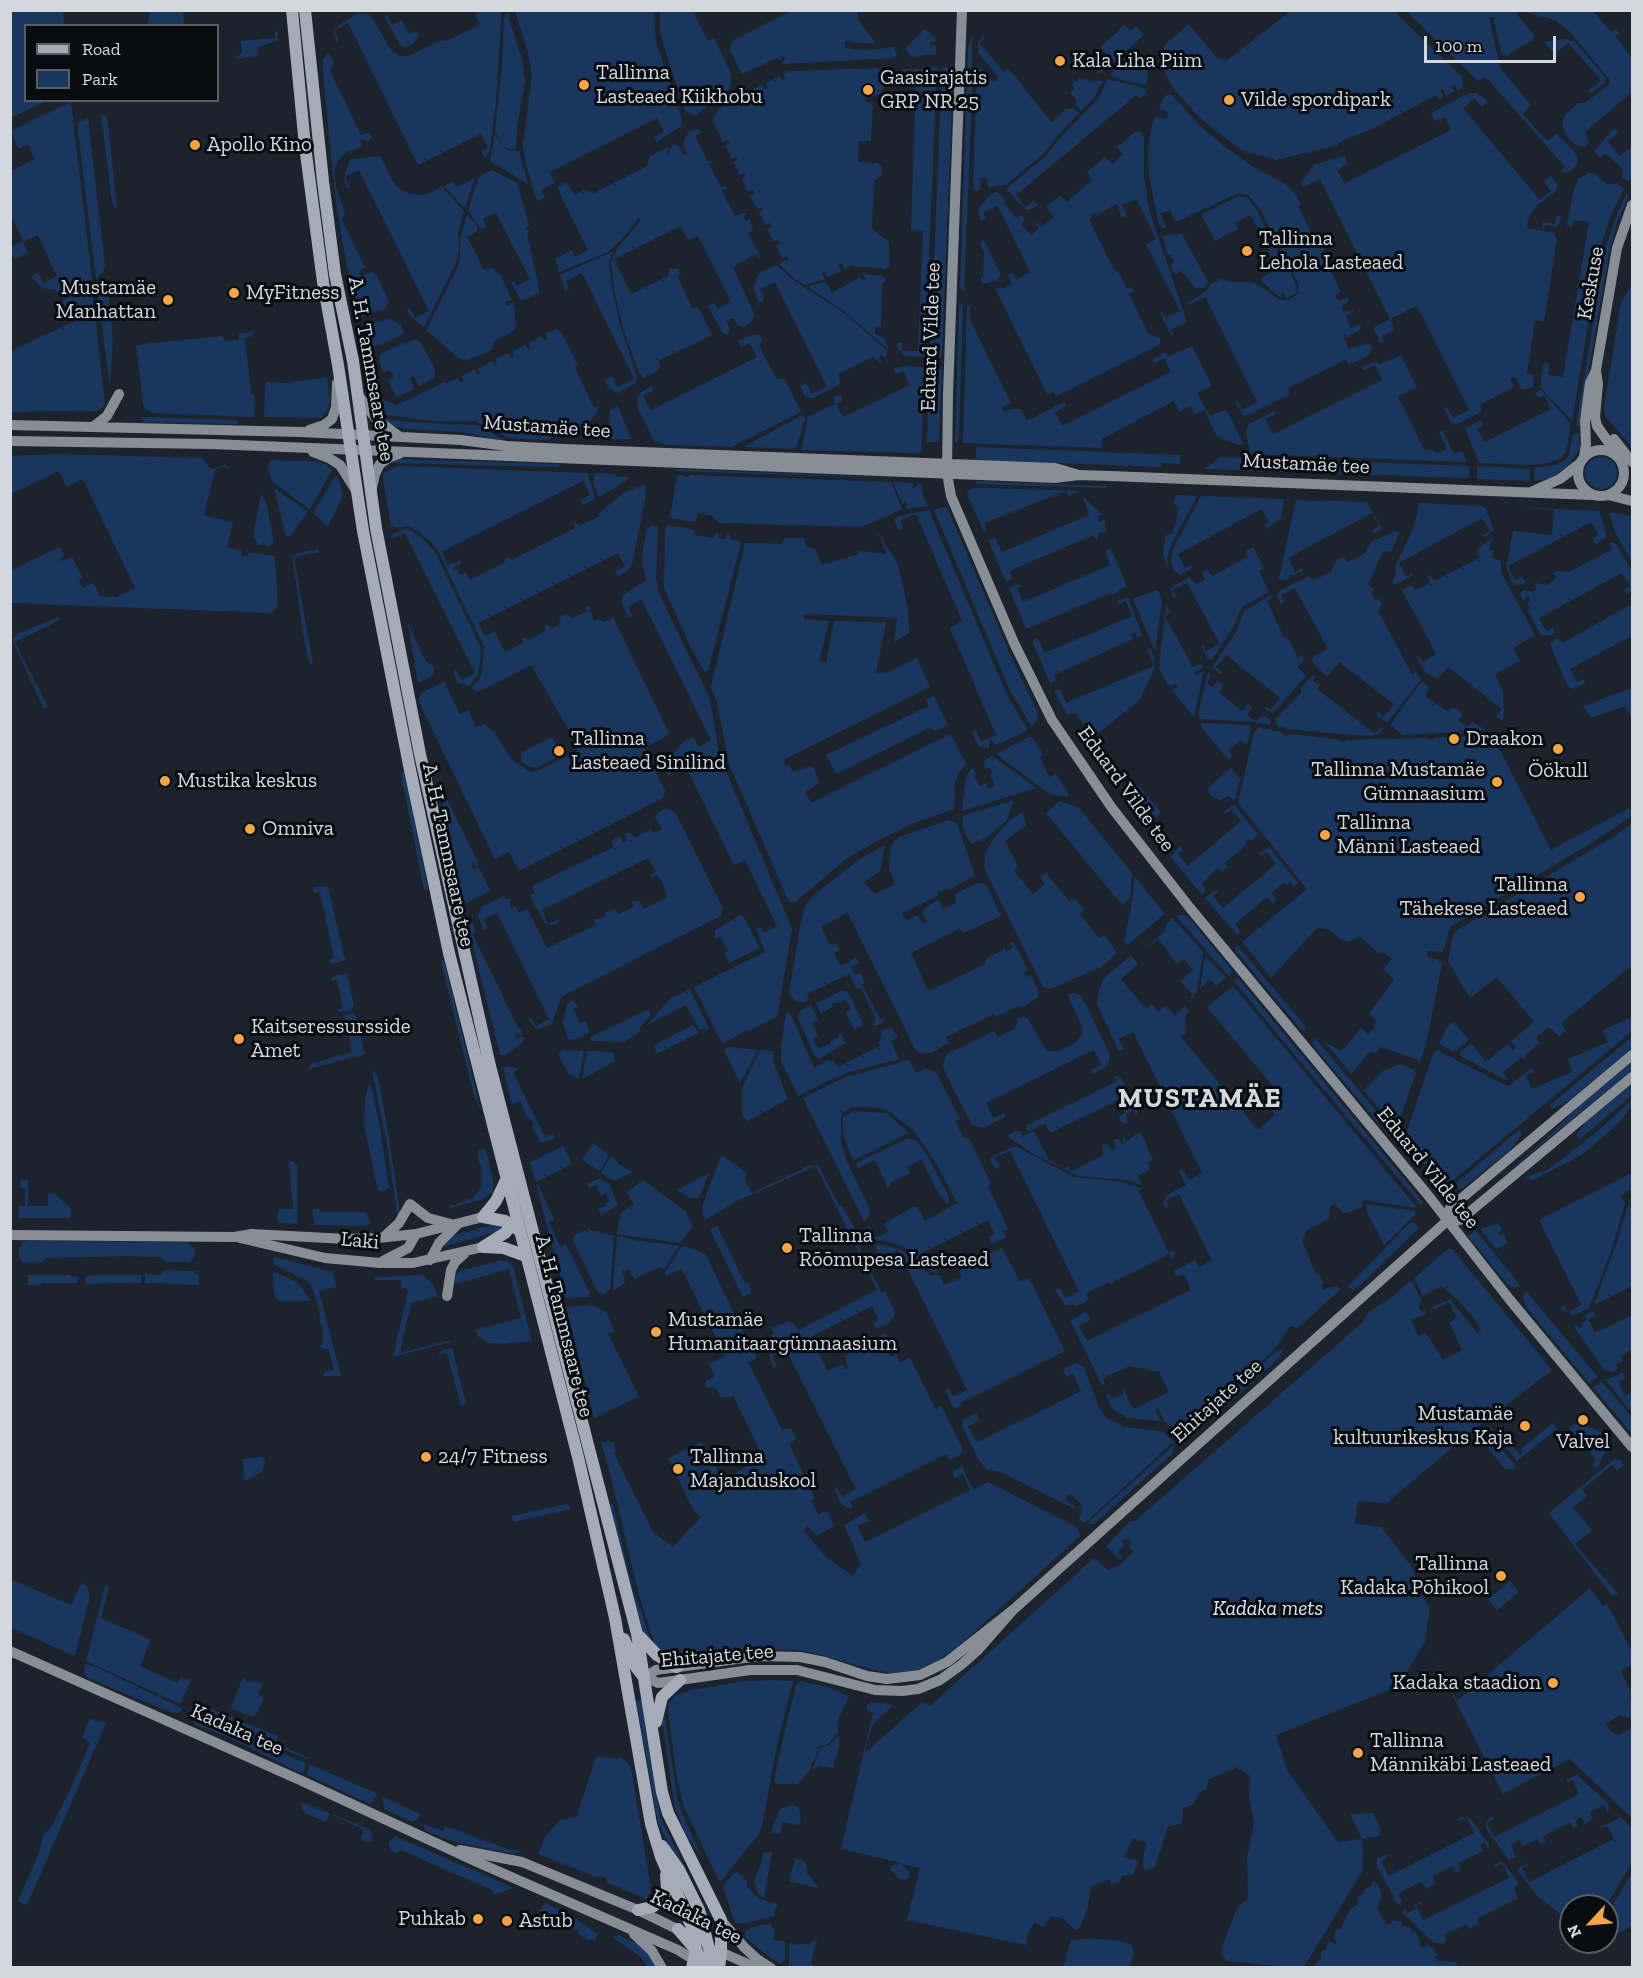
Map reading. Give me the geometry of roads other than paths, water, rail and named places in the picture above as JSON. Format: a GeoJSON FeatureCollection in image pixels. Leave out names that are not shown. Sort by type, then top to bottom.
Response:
{"type":"FeatureCollection","features":[{"type":"Feature","properties":{"kind":"main road","name":"A. H. Tammsaare tee"},"geometry":{"type":"LineString","coordinates":[[292,10],[312,206],[356,489],[441,921],[516,1225],[576,1449],[615,1618],[629,1695]]}},
{"type":"Feature","properties":{"kind":"main road","name":"A. H. Tammsaare tee"},"geometry":{"type":"LineString","coordinates":[[305,10],[328,222],[359,396],[376,528],[432,810],[487,1055],[637,1634],[645,1677]]}},
{"type":"Feature","properties":{"kind":"main road","name":"Eduard Vilde tee"},"geometry":{"type":"LineString","coordinates":[[962,10],[947,469],[951,496],[1014,643],[1052,720],[1102,795],[1190,908],[1632,1447]]}},
{"type":"Feature","properties":{"kind":"main road","name":"Keskuse"},"geometry":{"type":"LineString","coordinates":[[1581,461],[1586,444],[1585,422],[1590,383],[1596,370],[1617,248],[1632,205]]}},
{"type":"Feature","properties":{"kind":"main road"},"geometry":{"type":"LineString","coordinates":[[301,432],[324,425],[334,415],[338,365]]}},
{"type":"Feature","properties":{"kind":"main road","name":"Keskuse"},"geometry":{"type":"LineString","coordinates":[[1596,370],[1597,426],[1619,457]]}},
{"type":"Feature","properties":{"kind":"main road"},"geometry":{"type":"LineString","coordinates":[[93,427],[107,416],[119,393]]}},
{"type":"Feature","properties":{"kind":"main road"},"geometry":{"type":"LineString","coordinates":[[359,396],[376,419],[403,439]]}},
{"type":"Feature","properties":{"kind":"main road"},"geometry":{"type":"LineString","coordinates":[[1595,408],[1602,424],[1632,462]]}},
{"type":"Feature","properties":{"kind":"main road","name":"Mustamäe tee"},"geometry":{"type":"LineString","coordinates":[[10,425],[301,432],[403,439],[461,440],[507,446],[947,469]]}},
{"type":"Feature","properties":{"kind":"main road","name":"Mustamäe tee"},"geometry":{"type":"LineString","coordinates":[[10,441],[137,442],[402,453],[947,469],[1055,468],[1079,475],[1592,495]]}},
{"type":"Feature","properties":{"kind":"main road"},"geometry":{"type":"LineString","coordinates":[[302,448],[340,465],[356,489]]}},
{"type":"Feature","properties":{"kind":"main road"},"geometry":{"type":"LineString","coordinates":[[1608,495],[1629,478],[1619,457],[1605,450],[1590,452],[1581,461],[1577,471],[1581,485],[1592,495],[1608,495],[1632,501]]}},
{"type":"Feature","properties":{"kind":"main road"},"geometry":{"type":"LineString","coordinates":[[371,489],[380,464],[402,453]]}},
{"type":"Feature","properties":{"kind":"main road","name":"Mustamäe tee"},"geometry":{"type":"LineString","coordinates":[[1531,491],[1560,478],[1581,461]]}},
{"type":"Feature","properties":{"kind":"main road","name":"Ehitajate tee"},"geometry":{"type":"LineString","coordinates":[[645,1677],[656,1670],[735,1658],[780,1655],[825,1662],[874,1677],[904,1678],[930,1672],[947,1662],[1012,1610],[1447,1221],[1450,1208],[1632,1055]]}},
{"type":"Feature","properties":{"kind":"main road","name":"Ehitajate tee"},"geometry":{"type":"LineString","coordinates":[[1447,1221],[1460,1220],[1632,1077]]}},
{"type":"Feature","properties":{"kind":"main road"},"geometry":{"type":"LineString","coordinates":[[483,1217],[496,1201],[506,1180]]}},
{"type":"Feature","properties":{"kind":"main road"},"geometry":{"type":"LineString","coordinates":[[1484,1180],[1493,1192]]}},
{"type":"Feature","properties":{"kind":"main road"},"geometry":{"type":"LineString","coordinates":[[483,1247],[516,1225],[525,1203]]}},
{"type":"Feature","properties":{"kind":"main road"},"geometry":{"type":"LineString","coordinates":[[384,1238],[399,1223],[410,1204],[428,1218],[457,1224]]}},
{"type":"Feature","properties":{"kind":"main road"},"geometry":{"type":"LineString","coordinates":[[483,1217],[500,1219],[516,1225],[528,1238],[540,1261]]}},
{"type":"Feature","properties":{"kind":"main road","name":"Laki"},"geometry":{"type":"LineString","coordinates":[[10,1235],[234,1237],[262,1234],[345,1239],[384,1238],[416,1234],[483,1217]]}},
{"type":"Feature","properties":{"kind":"main road"},"geometry":{"type":"LineString","coordinates":[[430,1260],[439,1243],[457,1224]]}},
{"type":"Feature","properties":{"kind":"main road"},"geometry":{"type":"LineString","coordinates":[[380,1263],[408,1248],[416,1234]]}},
{"type":"Feature","properties":{"kind":"main road","name":"Laki"},"geometry":{"type":"LineString","coordinates":[[234,1237],[325,1258],[380,1263],[430,1260],[483,1247]]}},
{"type":"Feature","properties":{"kind":"main road"},"geometry":{"type":"LineString","coordinates":[[483,1247],[504,1248],[526,1256]]}},
{"type":"Feature","properties":{"kind":"main road"},"geometry":{"type":"LineString","coordinates":[[447,1296],[451,1270],[455,1262],[466,1251]]}},
{"type":"Feature","properties":{"kind":"main road","name":"Ehitajate tee"},"geometry":{"type":"LineString","coordinates":[[645,1677],[658,1683],[750,1670],[797,1670],[867,1689],[902,1691],[918,1689],[940,1680],[961,1665],[978,1650],[1012,1610]]}},
{"type":"Feature","properties":{"kind":"main road"},"geometry":{"type":"LineString","coordinates":[[615,1618],[633,1662],[645,1677],[629,1695],[653,1836],[707,1962]]}},
{"type":"Feature","properties":{"kind":"main road"},"geometry":{"type":"LineString","coordinates":[[637,1634],[647,1647],[677,1667]]}},
{"type":"Feature","properties":{"kind":"main road","name":"Kadaka tee"},"geometry":{"type":"LineString","coordinates":[[10,1651],[680,1951],[707,1962],[757,1968]]}},
{"type":"Feature","properties":{"kind":"main road","name":"Ehitajate tee"},"geometry":{"type":"LineString","coordinates":[[645,1677],[662,1792],[668,1813],[721,1920],[707,1962]]}},
{"type":"Feature","properties":{"kind":"main road"},"geometry":{"type":"LineString","coordinates":[[654,1738],[662,1697],[680,1680]]}},
{"type":"Feature","properties":{"kind":"main road"},"geometry":{"type":"LineString","coordinates":[[653,1836],[667,1852],[692,1892],[703,1919],[709,1947],[707,1962]]}},
{"type":"Feature","properties":{"kind":"main road","name":"Kadaka tee"},"geometry":{"type":"LineString","coordinates":[[447,1847],[522,1862],[639,1910],[678,1929]]}},
{"type":"Feature","properties":{"kind":"main road"},"geometry":{"type":"LineString","coordinates":[[639,1910],[652,1907],[662,1900],[667,1888],[666,1868]]}},
{"type":"Feature","properties":{"kind":"main road"},"geometry":{"type":"LineString","coordinates":[[709,1947],[718,1939],[721,1920]]}},
{"type":"Feature","properties":{"kind":"main road"},"geometry":{"type":"LineString","coordinates":[[721,1920],[744,1947],[771,1968]]}},
{"type":"Feature","properties":{"kind":"main road"},"geometry":{"type":"LineString","coordinates":[[629,1929],[652,1951],[662,1968]]}},
{"type":"Feature","properties":{"kind":"main road"},"geometry":{"type":"LineString","coordinates":[[678,1929],[707,1962]]}},
{"type":"Feature","properties":{"kind":"place","name":"Kala Liha Piim"},"geometry":{"type":"Point","coordinates":[1060,61]}},
{"type":"Feature","properties":{"kind":"place","name":"Tallinna Lasteaed Kiikhobu"},"geometry":{"type":"Point","coordinates":[584,85]}},
{"type":"Feature","properties":{"kind":"place","name":"Gaasirajatis GRP NR 25"},"geometry":{"type":"Point","coordinates":[868,90]}},
{"type":"Feature","properties":{"kind":"place","name":"Vilde spordipark"},"geometry":{"type":"Point","coordinates":[1229,100]}},
{"type":"Feature","properties":{"kind":"place","name":"Apollo Kino"},"geometry":{"type":"Point","coordinates":[195,145]}},
{"type":"Feature","properties":{"kind":"place","name":"Tallinna Lehola Lasteaed"},"geometry":{"type":"Point","coordinates":[1247,251]}},
{"type":"Feature","properties":{"kind":"place","name":"MyFitness"},"geometry":{"type":"Point","coordinates":[234,293]}},
{"type":"Feature","properties":{"kind":"place","name":"Mustamäe Manhattan"},"geometry":{"type":"Point","coordinates":[168,300]}},
{"type":"Feature","properties":{"kind":"place","name":"Draakon"},"geometry":{"type":"Point","coordinates":[1454,739]}},
{"type":"Feature","properties":{"kind":"place","name":"Öökull"},"geometry":{"type":"Point","coordinates":[1558,749]}},
{"type":"Feature","properties":{"kind":"place","name":"Tallinna Lasteaed Sinilind"},"geometry":{"type":"Point","coordinates":[559,751]}},
{"type":"Feature","properties":{"kind":"place","name":"Mustika keskus"},"geometry":{"type":"Point","coordinates":[165,781]}},
{"type":"Feature","properties":{"kind":"place","name":"Tallinna Mustamäe Gümnaasium"},"geometry":{"type":"Point","coordinates":[1497,782]}},
{"type":"Feature","properties":{"kind":"place","name":"Omniva"},"geometry":{"type":"Point","coordinates":[250,829]}},
{"type":"Feature","properties":{"kind":"place","name":"Tallinna Männi Lasteaed"},"geometry":{"type":"Point","coordinates":[1325,835]}},
{"type":"Feature","properties":{"kind":"place","name":"Tallinna Tähekese Lasteaed"},"geometry":{"type":"Point","coordinates":[1580,897]}},
{"type":"Feature","properties":{"kind":"place","name":"Kaitseressursside Amet"},"geometry":{"type":"Point","coordinates":[239,1039]}},
{"type":"Feature","properties":{"kind":"place","name":"Tallinna Rõõmupesa Lasteaed"},"geometry":{"type":"Point","coordinates":[787,1248]}},
{"type":"Feature","properties":{"kind":"place","name":"Mustamäe Humanitaargümnaasium"},"geometry":{"type":"Point","coordinates":[656,1332]}},
{"type":"Feature","properties":{"kind":"place","name":"Valvel"},"geometry":{"type":"Point","coordinates":[1583,1420]}},
{"type":"Feature","properties":{"kind":"place","name":"Mustamäe kultuurikeskus Kaja"},"geometry":{"type":"Point","coordinates":[1525,1426]}},
{"type":"Feature","properties":{"kind":"place","name":"24/7 Fitness"},"geometry":{"type":"Point","coordinates":[426,1457]}},
{"type":"Feature","properties":{"kind":"place","name":"Tallinna Majanduskool"},"geometry":{"type":"Point","coordinates":[678,1469]}},
{"type":"Feature","properties":{"kind":"place","name":"Tallinna Kadaka Põhikool"},"geometry":{"type":"Point","coordinates":[1501,1576]}},
{"type":"Feature","properties":{"kind":"place","name":"Kadaka staadion"},"geometry":{"type":"Point","coordinates":[1553,1683]}},
{"type":"Feature","properties":{"kind":"place","name":"Tallinna Männikäbi Lasteaed"},"geometry":{"type":"Point","coordinates":[1358,1753]}},
{"type":"Feature","properties":{"kind":"place","name":"Puhkab"},"geometry":{"type":"Point","coordinates":[478,1919]}},
{"type":"Feature","properties":{"kind":"place","name":"Astub"},"geometry":{"type":"Point","coordinates":[507,1921]}},
{"type":"Feature","properties":{"kind":"district","name":"MUSTAMÄE"},"geometry":{"type":"Point","coordinates":[1200,1099]}},
{"type":"Feature","properties":{"kind":"park label","name":"Kadaka mets"},"geometry":{"type":"Point","coordinates":[1268,1609]}}]}
